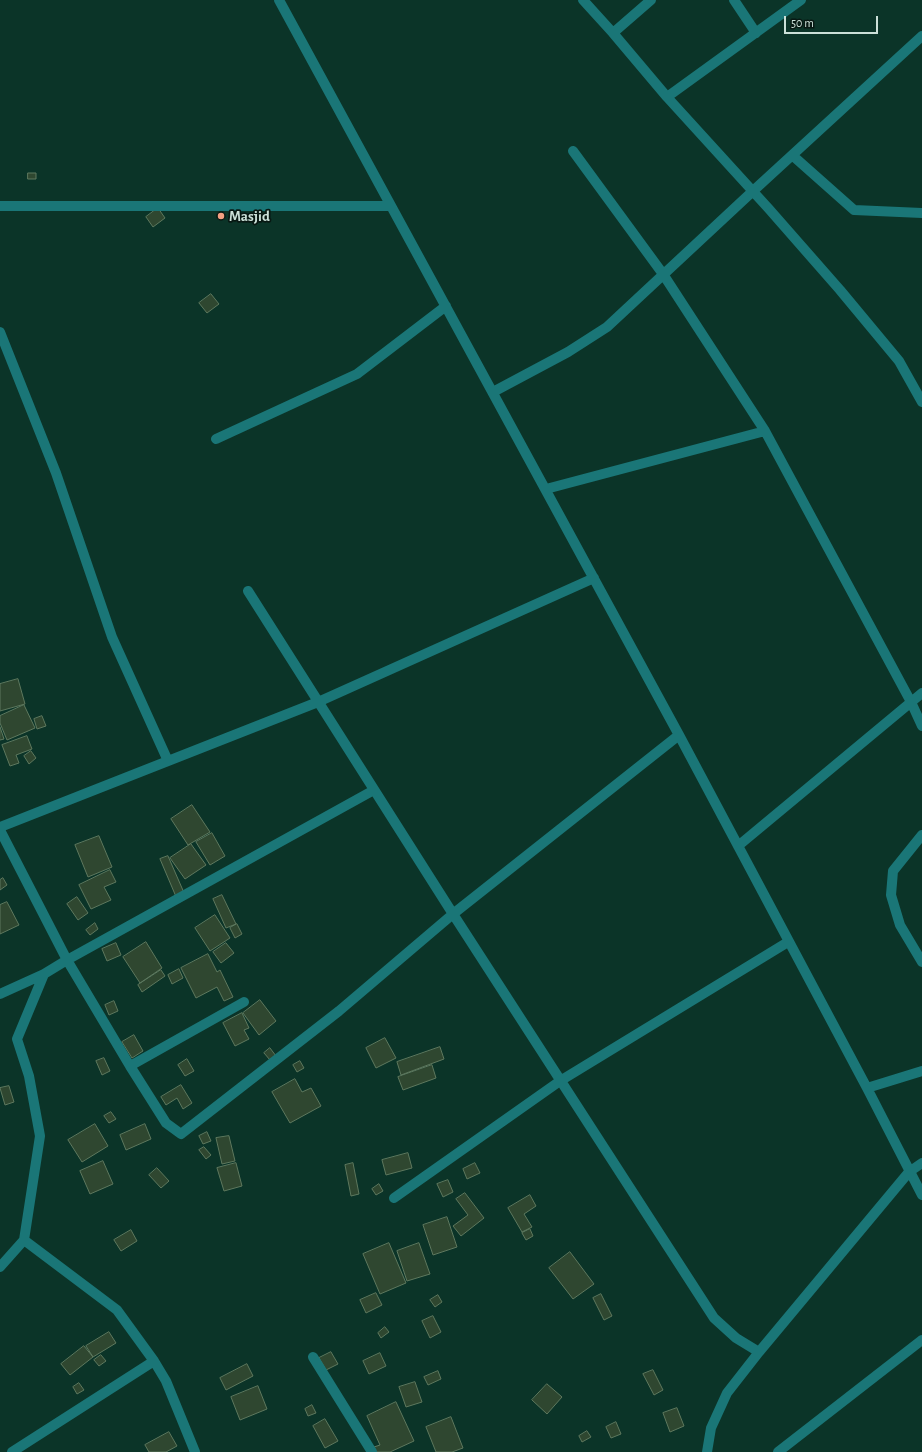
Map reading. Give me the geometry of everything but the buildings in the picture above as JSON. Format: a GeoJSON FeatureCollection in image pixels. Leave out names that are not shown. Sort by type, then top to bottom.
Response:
{"type":"FeatureCollection","features":[{"type":"Feature","properties":{"kind":"street"},"geometry":{"type":"LineString","coordinates":[[279,0],[680,735],[922,1195]]}},
{"type":"Feature","properties":{"kind":"street"},"geometry":{"type":"LineString","coordinates":[[583,0],[667,97],[840,290],[899,361],[922,402]]}},
{"type":"Feature","properties":{"kind":"street"},"geometry":{"type":"LineString","coordinates":[[613,33],[651,0]]}},
{"type":"Feature","properties":{"kind":"street"},"geometry":{"type":"LineString","coordinates":[[734,0],[756,33]]}},
{"type":"Feature","properties":{"kind":"street"},"geometry":{"type":"LineString","coordinates":[[667,97],[800,0]]}},
{"type":"Feature","properties":{"kind":"street"},"geometry":{"type":"LineString","coordinates":[[493,392],[568,352],[608,327],[752,191],[922,36]]}},
{"type":"Feature","properties":{"kind":"street"},"geometry":{"type":"LineString","coordinates":[[573,151],[664,274],[765,431],[911,702],[922,726]]}},
{"type":"Feature","properties":{"kind":"street"},"geometry":{"type":"LineString","coordinates":[[792,155],[854,210],[922,213]]}},
{"type":"Feature","properties":{"kind":"street"},"geometry":{"type":"LineString","coordinates":[[0,206],[391,206]]}},
{"type":"Feature","properties":{"kind":"street"},"geometry":{"type":"LineString","coordinates":[[216,439],[357,374],[446,306]]}},
{"type":"Feature","properties":{"kind":"street"},"geometry":{"type":"LineString","coordinates":[[0,332],[56,473],[112,637],[168,761]]}},
{"type":"Feature","properties":{"kind":"street"},"geometry":{"type":"LineString","coordinates":[[546,489],[765,431]]}},
{"type":"Feature","properties":{"kind":"street"},"geometry":{"type":"LineString","coordinates":[[594,578],[318,702],[0,829],[67,960],[166,1123],[182,1134],[339,1012],[453,914],[680,735]]}},
{"type":"Feature","properties":{"kind":"street"},"geometry":{"type":"LineString","coordinates":[[248,590],[453,914],[714,1318],[736,1338],[759,1352]]}},
{"type":"Feature","properties":{"kind":"street"},"geometry":{"type":"LineString","coordinates":[[738,846],[922,693]]}},
{"type":"Feature","properties":{"kind":"street"},"geometry":{"type":"LineString","coordinates":[[0,994],[44,974],[374,790]]}},
{"type":"Feature","properties":{"kind":"street"},"geometry":{"type":"LineString","coordinates":[[922,835],[893,871],[890,895],[900,925],[922,962]]}},
{"type":"Feature","properties":{"kind":"street"},"geometry":{"type":"LineString","coordinates":[[394,1198],[560,1081],[788,942]]}},
{"type":"Feature","properties":{"kind":"street"},"geometry":{"type":"LineString","coordinates":[[0,1267],[24,1240],[40,1136],[29,1076],[18,1039],[44,974]]}},
{"type":"Feature","properties":{"kind":"street"},"geometry":{"type":"LineString","coordinates":[[130,1066],[244,1002]]}},
{"type":"Feature","properties":{"kind":"street"},"geometry":{"type":"LineString","coordinates":[[867,1088],[922,1071]]}},
{"type":"Feature","properties":{"kind":"street"},"geometry":{"type":"LineString","coordinates":[[707,1452],[711,1428],[727,1393],[759,1352],[909,1172],[922,1163]]}},
{"type":"Feature","properties":{"kind":"street"},"geometry":{"type":"LineString","coordinates":[[24,1240],[117,1310],[154,1361],[166,1381],[195,1452]]}},
{"type":"Feature","properties":{"kind":"street"},"geometry":{"type":"LineString","coordinates":[[778,1452],[922,1340]]}},
{"type":"Feature","properties":{"kind":"street"},"geometry":{"type":"LineString","coordinates":[[313,1357],[372,1452]]}},
{"type":"Feature","properties":{"kind":"street"},"geometry":{"type":"LineString","coordinates":[[12,1452],[154,1361]]}},
{"type":"Feature","properties":{"kind":"place","name":"Masjid"},"geometry":{"type":"Point","coordinates":[221,216]}}]}
